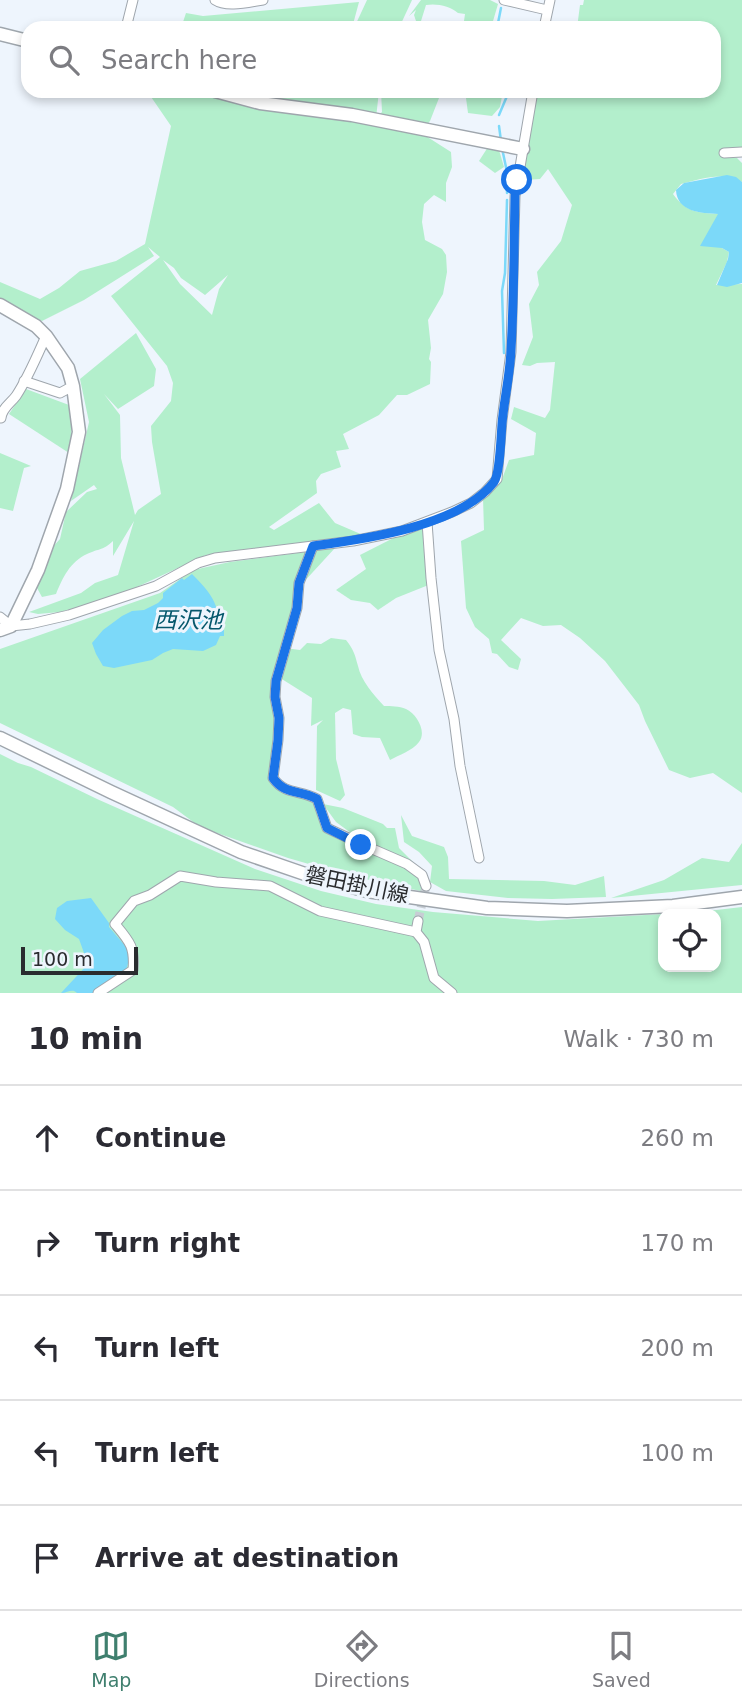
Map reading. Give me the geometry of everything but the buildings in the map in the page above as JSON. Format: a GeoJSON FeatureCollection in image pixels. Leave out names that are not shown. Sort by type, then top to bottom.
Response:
{"type":"FeatureCollection","features":[{"type":"Feature","properties":{"kind":"main road"},"geometry":{"type":"LineString","coordinates":[[0,34],[21,39]]}},
{"type":"Feature","properties":{"kind":"main road"},"geometry":{"type":"LineString","coordinates":[[241,98],[352,115],[523,149]]}},
{"type":"Feature","properties":{"kind":"main road"},"geometry":{"type":"LineString","coordinates":[[0,305],[36,326],[68,368],[79,432],[67,489],[38,570],[5,628]]}},
{"type":"Feature","properties":{"kind":"main road","name":"磐田掛川線"},"geometry":{"type":"LineString","coordinates":[[0,738],[241,852],[367,891],[487,908],[567,911],[673,906],[742,897]]}},
{"type":"Feature","properties":{"kind":"street"},"geometry":{"type":"LineString","coordinates":[[128,21],[133,0]]}},
{"type":"Feature","properties":{"kind":"street"},"geometry":{"type":"LineString","coordinates":[[215,0],[225,4],[263,0]]}},
{"type":"Feature","properties":{"kind":"street"},"geometry":{"type":"LineString","coordinates":[[504,0],[547,10]]}},
{"type":"Feature","properties":{"kind":"street"},"geometry":{"type":"LineString","coordinates":[[545,21],[550,0]]}},
{"type":"Feature","properties":{"kind":"street"},"geometry":{"type":"LineString","coordinates":[[0,617],[5,628],[30,624],[69,615],[156,586],[198,563],[215,558],[353,541],[402,531],[471,503],[485,492],[497,479],[511,352],[515,196],[532,98]]}},
{"type":"Feature","properties":{"kind":"street"},"geometry":{"type":"LineString","coordinates":[[724,153],[742,152]]}},
{"type":"Feature","properties":{"kind":"street"},"geometry":{"type":"LineString","coordinates":[[1,418],[2,412],[15,398],[46,336]]}},
{"type":"Feature","properties":{"kind":"street"},"geometry":{"type":"LineString","coordinates":[[24,381],[60,393],[73,386]]}},
{"type":"Feature","properties":{"kind":"street"},"geometry":{"type":"LineString","coordinates":[[427,522],[439,650],[479,858]]}},
{"type":"Feature","properties":{"kind":"street"},"geometry":{"type":"LineString","coordinates":[[313,546],[299,583],[297,608],[276,681],[279,729],[273,778],[279,787],[285,790],[307,793],[317,799],[327,828],[407,864],[422,875],[426,886]]}},
{"type":"Feature","properties":{"kind":"street"},"geometry":{"type":"LineString","coordinates":[[98,993],[133,970],[135,955],[131,943],[115,925],[134,901],[150,895],[180,876],[270,886],[320,911],[416,932],[424,942],[434,978],[452,993]]}},
{"type":"Feature","properties":{"kind":"street"},"geometry":{"type":"LineString","coordinates":[[416,932],[418,922]]}},
{"type":"Feature","properties":{"kind":"green space"},"geometry":{"type":"Polygon","coordinates":[[[367,0],[412,0],[402,21],[357,21],[367,0]]]}},
{"type":"Feature","properties":{"kind":"green space"},"geometry":{"type":"Polygon","coordinates":[[[421,0],[490,0],[498,4],[493,21],[464,21],[465,14],[439,5],[426,5],[421,21],[416,21],[416,10],[409,16],[421,0]]]}},
{"type":"Feature","properties":{"kind":"green space"},"geometry":{"type":"Polygon","coordinates":[[[584,0],[742,0],[742,149],[722,156],[737,158],[742,163],[742,182],[720,176],[704,178],[681,184],[673,194],[683,205],[693,210],[719,214],[722,248],[729,252],[716,285],[742,284],[742,793],[713,773],[690,778],[669,770],[639,705],[605,661],[561,625],[543,626],[521,618],[501,640],[521,659],[518,670],[509,667],[497,654],[492,653],[489,639],[475,627],[466,608],[461,541],[484,530],[483,498],[501,482],[509,460],[534,455],[536,433],[511,419],[514,407],[545,418],[550,410],[555,362],[522,365],[533,337],[529,304],[539,285],[537,272],[561,241],[572,205],[548,169],[540,179],[525,180],[524,170],[536,98],[721,98],[721,21],[578,21],[580,5],[583,5],[584,0]]]}},
{"type":"Feature","properties":{"kind":"green space"},"geometry":{"type":"Polygon","coordinates":[[[359,2],[354,21],[183,21],[186,13],[203,16],[359,2]]]}},
{"type":"Feature","properties":{"kind":"green space"},"geometry":{"type":"Polygon","coordinates":[[[152,98],[378,98],[376,118],[382,112],[381,98],[439,98],[430,121],[424,128],[407,124],[451,152],[452,167],[446,183],[446,202],[434,195],[424,204],[422,222],[425,240],[442,249],[446,255],[447,272],[443,294],[428,320],[431,348],[430,384],[407,395],[397,395],[379,415],[343,434],[349,449],[336,451],[341,467],[321,474],[316,481],[317,493],[269,527],[274,530],[319,503],[335,523],[363,535],[287,549],[254,548],[206,555],[101,601],[60,612],[29,612],[81,593],[95,583],[118,575],[134,521],[113,556],[113,541],[81,557],[68,571],[56,594],[42,597],[37,588],[25,583],[36,565],[60,539],[66,512],[87,492],[97,489],[94,485],[71,501],[89,422],[80,379],[136,333],[156,369],[154,386],[118,409],[104,394],[120,415],[121,458],[135,515],[161,494],[151,426],[171,401],[173,383],[167,366],[111,296],[160,257],[148,247],[154,256],[84,300],[42,321],[0,303],[0,282],[40,299],[80,271],[116,261],[145,244],[171,126],[152,98]],[[163,260],[180,284],[212,315],[219,289],[228,275],[205,295],[181,278],[174,268],[163,260]]]}},
{"type":"Feature","properties":{"kind":"green space"},"geometry":{"type":"Polygon","coordinates":[[[466,98],[502,98],[500,107],[492,116],[468,113],[466,98]]]}},
{"type":"Feature","properties":{"kind":"green space"},"geometry":{"type":"Polygon","coordinates":[[[488,147],[499,150],[504,167],[495,173],[479,161],[488,147]]]}},
{"type":"Feature","properties":{"kind":"green space"},"geometry":{"type":"Polygon","coordinates":[[[26,389],[69,405],[72,426],[69,453],[9,414],[26,389]]]}},
{"type":"Feature","properties":{"kind":"green space"},"geometry":{"type":"Polygon","coordinates":[[[0,453],[31,466],[24,468],[13,511],[0,508],[0,453]]]}},
{"type":"Feature","properties":{"kind":"green space"},"geometry":{"type":"Polygon","coordinates":[[[423,523],[424,554],[431,584],[396,598],[378,610],[370,603],[351,600],[336,590],[366,569],[360,555],[423,523]]]}},
{"type":"Feature","properties":{"kind":"green space"},"geometry":{"type":"Polygon","coordinates":[[[335,548],[301,585],[285,648],[300,650],[307,643],[321,644],[331,638],[346,640],[354,653],[362,677],[372,692],[384,706],[410,711],[420,724],[421,738],[413,748],[390,760],[380,738],[353,734],[351,710],[343,708],[335,713],[336,759],[345,795],[340,801],[316,790],[317,726],[323,720],[311,726],[312,698],[277,676],[282,656],[271,682],[279,718],[273,778],[317,799],[328,828],[422,875],[425,892],[347,875],[288,858],[200,827],[173,807],[0,723],[0,649],[160,593],[193,570],[230,562],[335,548]]]}},
{"type":"Feature","properties":{"kind":"green space"},"geometry":{"type":"Polygon","coordinates":[[[0,754],[255,869],[321,891],[376,904],[433,912],[538,921],[658,914],[658,972],[721,972],[721,909],[742,907],[742,993],[0,993],[0,754]]]}},
{"type":"Feature","properties":{"kind":"green space"},"geometry":{"type":"Polygon","coordinates":[[[323,804],[343,808],[387,828],[395,828],[399,848],[417,866],[366,844],[336,822],[323,804]]]}},
{"type":"Feature","properties":{"kind":"green space"},"geometry":{"type":"Polygon","coordinates":[[[401,815],[412,836],[444,847],[448,857],[449,879],[544,881],[575,885],[604,876],[606,897],[508,898],[446,891],[430,882],[432,866],[419,852],[404,842],[401,815]]]}},
{"type":"Feature","properties":{"kind":"green space"},"geometry":{"type":"Polygon","coordinates":[[[742,843],[742,885],[611,898],[664,880],[702,858],[729,862],[742,843]]]}},
{"type":"Feature","properties":{"kind":"water"},"geometry":{"type":"Polygon","coordinates":[[[727,175],[742,182],[742,283],[727,287],[717,285],[729,252],[722,248],[700,246],[718,214],[698,212],[685,207],[677,197],[676,190],[684,183],[727,175]]]}},
{"type":"Feature","properties":{"kind":"water","name":"西沢池"},"geometry":{"type":"Polygon","coordinates":[[[192,574],[216,605],[220,630],[224,630],[224,636],[220,636],[216,645],[203,651],[173,649],[152,660],[114,668],[103,666],[92,643],[103,630],[132,611],[144,610],[158,603],[163,598],[163,593],[182,578],[184,580],[192,574]]]}},
{"type":"Feature","properties":{"kind":"water"},"geometry":{"type":"Polygon","coordinates":[[[91,898],[109,923],[109,927],[127,948],[129,960],[126,970],[98,993],[61,993],[88,964],[79,939],[55,919],[57,908],[67,901],[91,898]]]}},
{"type":"Feature","properties":{"kind":"waterway"},"geometry":{"type":"LineString","coordinates":[[498,21],[501,8]]}},
{"type":"Feature","properties":{"kind":"waterway"},"geometry":{"type":"LineString","coordinates":[[499,115],[506,98]]}},
{"type":"Feature","properties":{"kind":"waterway"},"geometry":{"type":"LineString","coordinates":[[499,126],[501,141]]}},
{"type":"Feature","properties":{"kind":"waterway"},"geometry":{"type":"LineString","coordinates":[[502,148],[507,172],[507,193]]}},
{"type":"Feature","properties":{"kind":"waterway"},"geometry":{"type":"LineString","coordinates":[[504,353],[502,291],[507,200]]}},
{"type":"Feature","properties":{"kind":"tunnel"},"geometry":{"type":"LineString","coordinates":[[418,921],[426,886]]}},
{"type":"Feature","properties":{"kind":"route"},"geometry":{"type":"LineString","coordinates":[[361,845],[327,828],[317,799],[307,793],[285,790],[279,787],[273,778],[279,718],[275,697],[276,681],[297,608],[299,583],[313,546],[402,531],[471,503],[497,479],[511,352],[517,180]]}}]}
